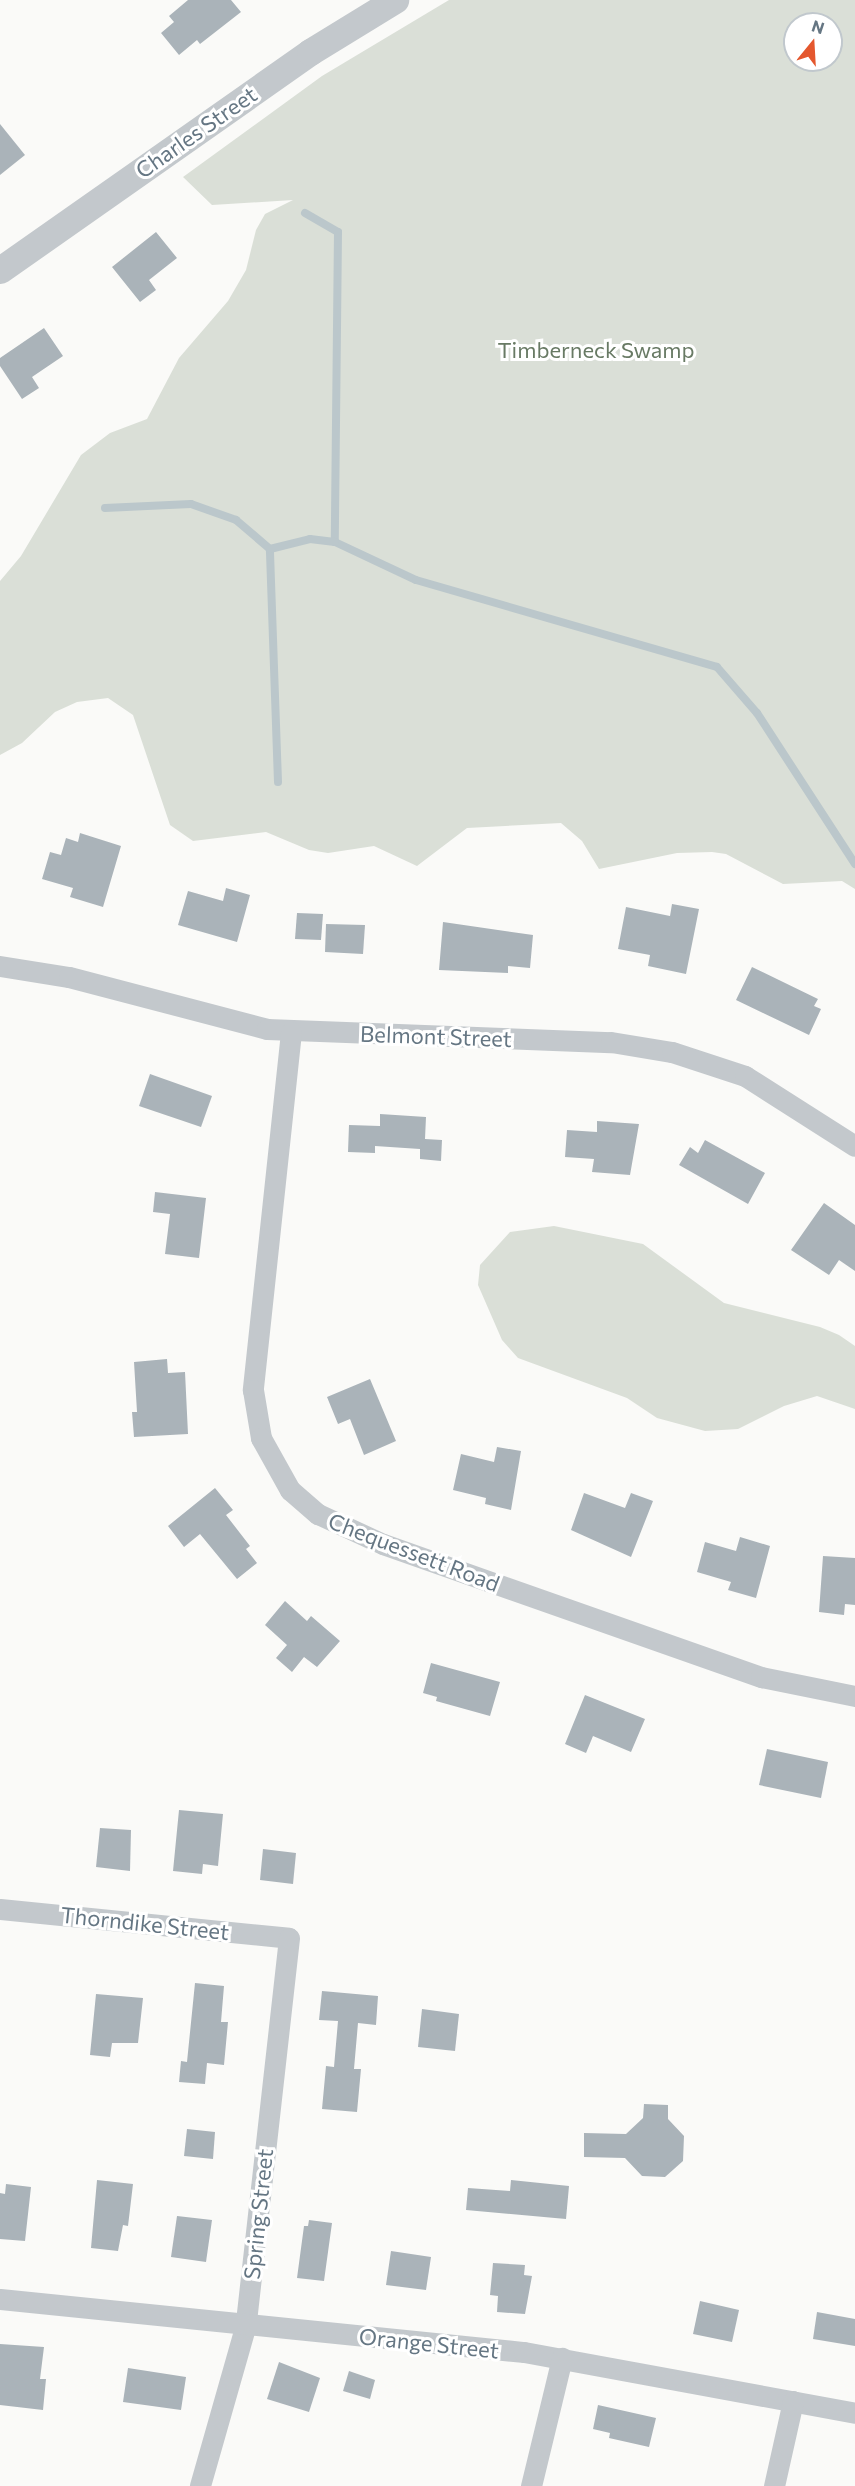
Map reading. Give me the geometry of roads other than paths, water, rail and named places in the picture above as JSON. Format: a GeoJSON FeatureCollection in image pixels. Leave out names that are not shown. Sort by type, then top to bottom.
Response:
{"type":"FeatureCollection","features":[{"type":"Feature","properties":{"kind":"street","name":"Charles Street"},"geometry":{"type":"LineString","coordinates":[[0,270],[301,59],[395,0]]}},
{"type":"Feature","properties":{"kind":"street","name":"Belmont Street"},"geometry":{"type":"LineString","coordinates":[[0,966],[69,976],[214,1018],[291,1032],[611,1042],[672,1052],[745,1076],[855,1146]]}},
{"type":"Feature","properties":{"kind":"street","name":"Chequessett Road"},"geometry":{"type":"LineString","coordinates":[[291,1032],[254,1390],[263,1444],[290,1490],[318,1514],[383,1544],[753,1675],[855,1696]]}},
{"type":"Feature","properties":{"kind":"street","name":"Thorndike Street"},"geometry":{"type":"LineString","coordinates":[[0,1909],[289,1938]]}},
{"type":"Feature","properties":{"kind":"street","name":"Spring Street"},"geometry":{"type":"LineString","coordinates":[[200,2486],[246,2324],[289,1938]]}},
{"type":"Feature","properties":{"kind":"street","name":"Orange Street"},"geometry":{"type":"LineString","coordinates":[[0,2299],[562,2358],[855,2413]]}},
{"type":"Feature","properties":{"kind":"street"},"geometry":{"type":"LineString","coordinates":[[531,2486],[562,2358]]}},
{"type":"Feature","properties":{"kind":"street"},"geometry":{"type":"LineString","coordinates":[[774,2486],[793,2401]]}},
{"type":"Feature","properties":{"kind":"waterway"},"geometry":{"type":"LineString","coordinates":[[305,213],[338,232],[335,542],[416,580],[717,667],[757,713],[855,864]]}},
{"type":"Feature","properties":{"kind":"waterway"},"geometry":{"type":"LineString","coordinates":[[105,508],[191,504],[236,520],[270,549]]}},
{"type":"Feature","properties":{"kind":"waterway"},"geometry":{"type":"LineString","coordinates":[[278,782],[270,549],[310,539],[335,542]]}},
{"type":"Feature","properties":{"kind":"park label","name":"Timberneck Swamp"},"geometry":{"type":"Point","coordinates":[596,350]}}]}
